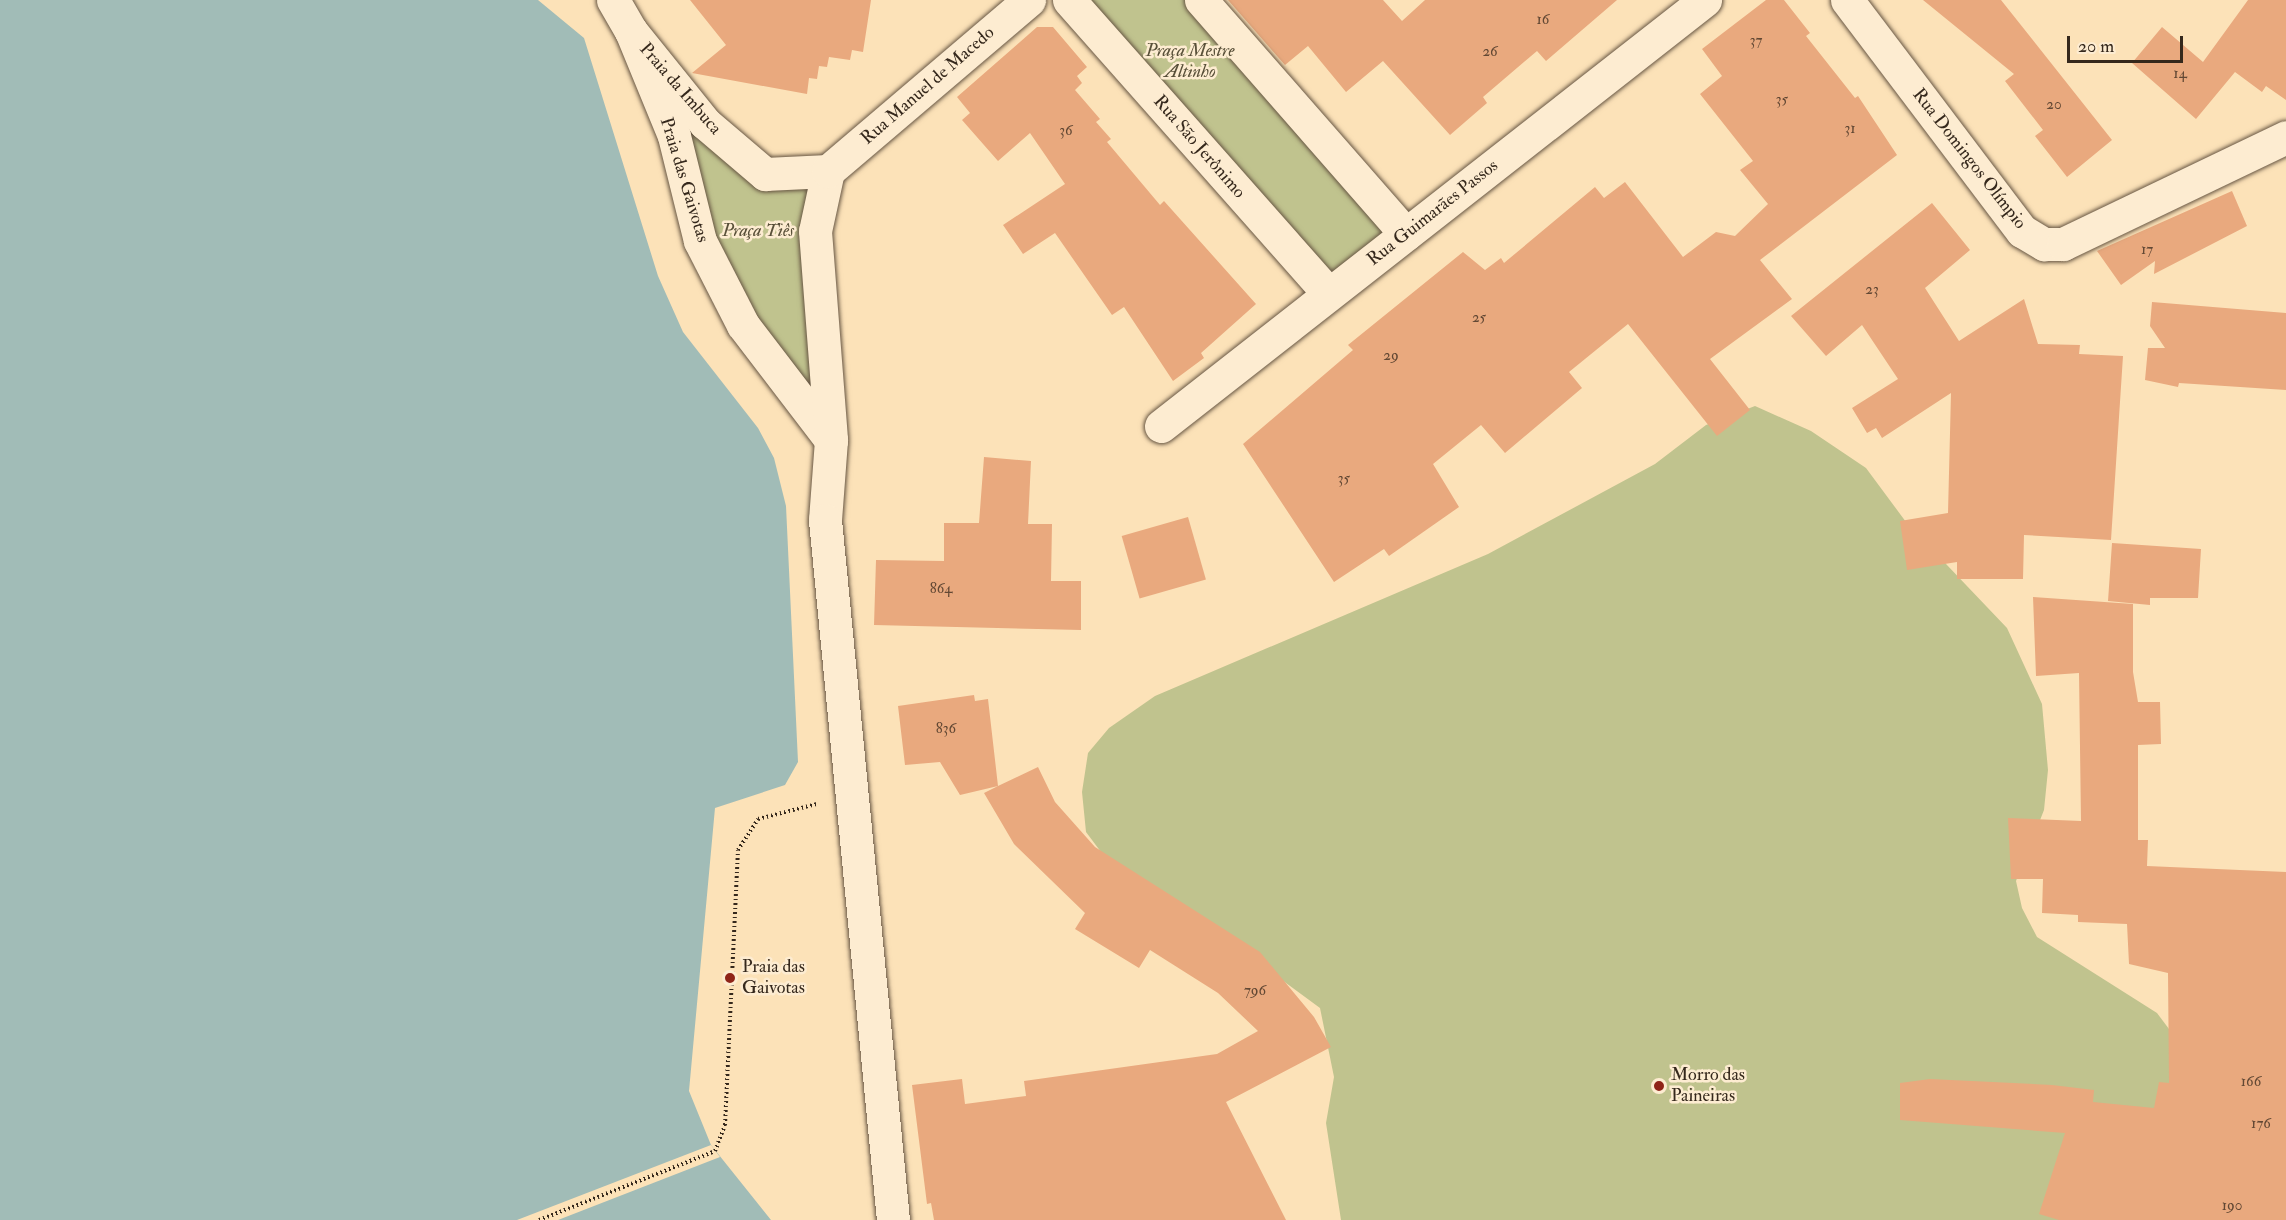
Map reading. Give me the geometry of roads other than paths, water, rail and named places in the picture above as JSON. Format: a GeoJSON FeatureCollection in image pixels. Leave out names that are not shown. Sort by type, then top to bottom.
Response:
{"type":"FeatureCollection","features":[{"type":"Feature","properties":{"kind":"street","name":"Praia da Imbuca"},"geometry":{"type":"LineString","coordinates":[[613,0],[631,32],[705,123],[765,174],[828,171]]}},
{"type":"Feature","properties":{"kind":"street","name":"Rua Manuel de Macedo"},"geometry":{"type":"LineString","coordinates":[[828,171],[1029,0]]}},
{"type":"Feature","properties":{"kind":"street","name":"Rua São Jerônimo"},"geometry":{"type":"LineString","coordinates":[[1069,0],[1329,294]]}},
{"type":"Feature","properties":{"kind":"street"},"geometry":{"type":"LineString","coordinates":[[1201,0],[1406,234]]}},
{"type":"Feature","properties":{"kind":"street","name":"Rua Guimarães Passos"},"geometry":{"type":"LineString","coordinates":[[1161,426],[1705,0]]}},
{"type":"Feature","properties":{"kind":"street","name":"Rua Domingos Olímpio"},"geometry":{"type":"LineString","coordinates":[[1847,0],[2022,231],[2044,244],[2063,244],[2286,137]]}},
{"type":"Feature","properties":{"kind":"street","name":"Praia das Gaivotas"},"geometry":{"type":"LineString","coordinates":[[631,32],[674,136],[700,241],[743,325],[831,440]]}},
{"type":"Feature","properties":{"kind":"street"},"geometry":{"type":"LineString","coordinates":[[828,171],[814,231],[831,440],[825,520],[850,796],[893,1220]]}},
{"type":"Feature","properties":{"kind":"water"},"geometry":{"type":"Polygon","coordinates":[[[0,0],[538,0],[584,38],[658,276],[683,332],[758,428],[774,458],[786,506],[798,762],[785,785],[715,808],[689,1091],[711,1145],[771,1220],[0,1220],[0,0]]]}},
{"type":"Feature","properties":{"kind":"place","name":"Praia das Gaivotas"},"geometry":{"type":"Point","coordinates":[730,978]}},
{"type":"Feature","properties":{"kind":"place","name":"Morro das Paineiras"},"geometry":{"type":"Point","coordinates":[1659,1086]}},
{"type":"Feature","properties":{"kind":"park label","name":"Praça Mestre Altinho"},"geometry":{"type":"Point","coordinates":[1190,62]}},
{"type":"Feature","properties":{"kind":"park label","name":"Praça Tiês"},"geometry":{"type":"Point","coordinates":[758,231]}}]}
